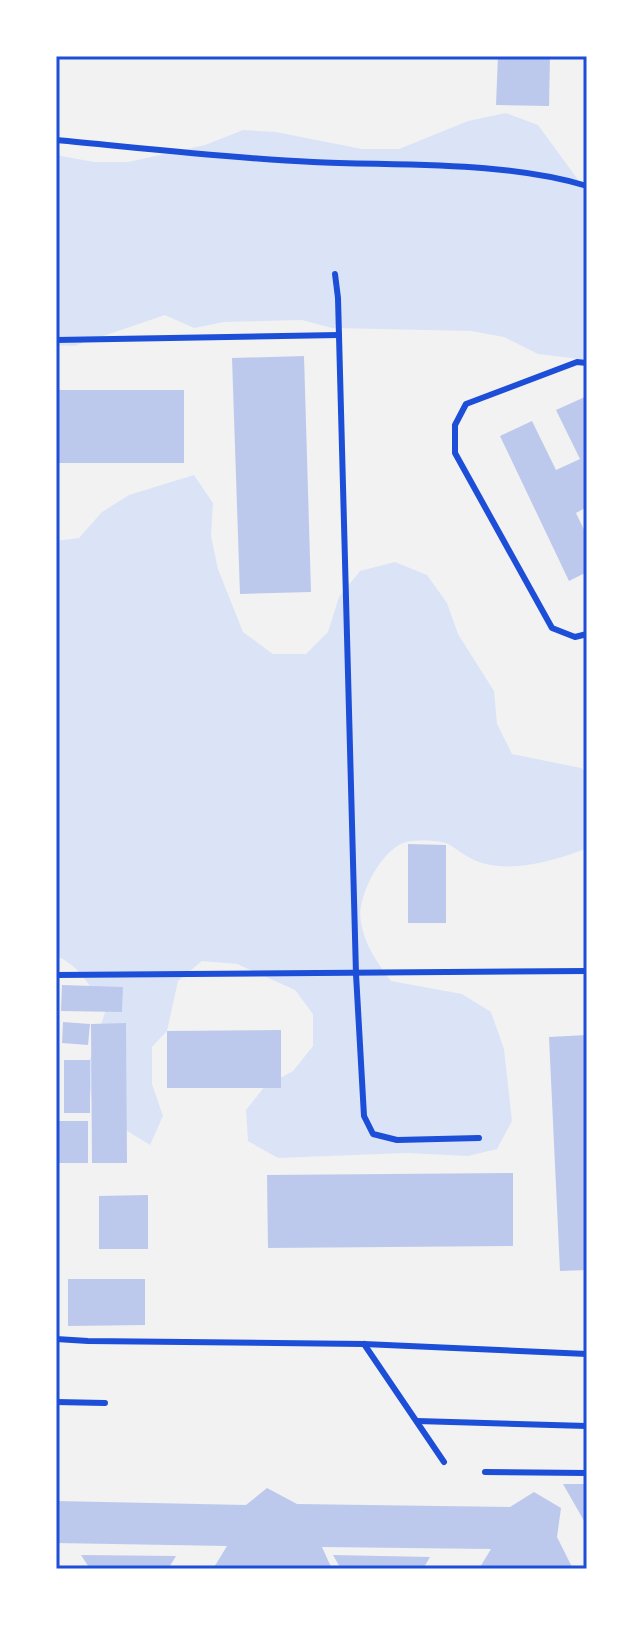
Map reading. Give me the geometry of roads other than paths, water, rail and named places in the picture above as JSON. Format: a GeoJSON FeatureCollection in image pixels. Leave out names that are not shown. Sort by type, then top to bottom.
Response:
{"type":"FeatureCollection","features":[{"type":"Feature","properties":{"kind":"lane"},"geometry":{"type":"LineString","coordinates":[[56,140],[300,161],[489,170],[568,180],[587,186]]}},
{"type":"Feature","properties":{"kind":"lane"},"geometry":{"type":"LineString","coordinates":[[335,274],[356,974],[364,1116],[373,1134],[397,1140],[479,1138]]}},
{"type":"Feature","properties":{"kind":"lane"},"geometry":{"type":"LineString","coordinates":[[56,340],[339,335]]}},
{"type":"Feature","properties":{"kind":"lane"},"geometry":{"type":"LineString","coordinates":[[587,363],[577,362],[466,404],[455,425],[455,453],[552,628],[575,637],[587,634]]}},
{"type":"Feature","properties":{"kind":"lane"},"geometry":{"type":"LineString","coordinates":[[56,975],[587,971]]}},
{"type":"Feature","properties":{"kind":"lane"},"geometry":{"type":"LineString","coordinates":[[56,1339],[364,1344],[587,1354]]}},
{"type":"Feature","properties":{"kind":"lane"},"geometry":{"type":"LineString","coordinates":[[364,1344],[444,1462]]}},
{"type":"Feature","properties":{"kind":"lane"},"geometry":{"type":"LineString","coordinates":[[56,1402],[105,1403]]}},
{"type":"Feature","properties":{"kind":"lane"},"geometry":{"type":"LineString","coordinates":[[417,1421],[587,1426]]}},
{"type":"Feature","properties":{"kind":"lane"},"geometry":{"type":"LineString","coordinates":[[485,1472],[587,1473]]}}]}
